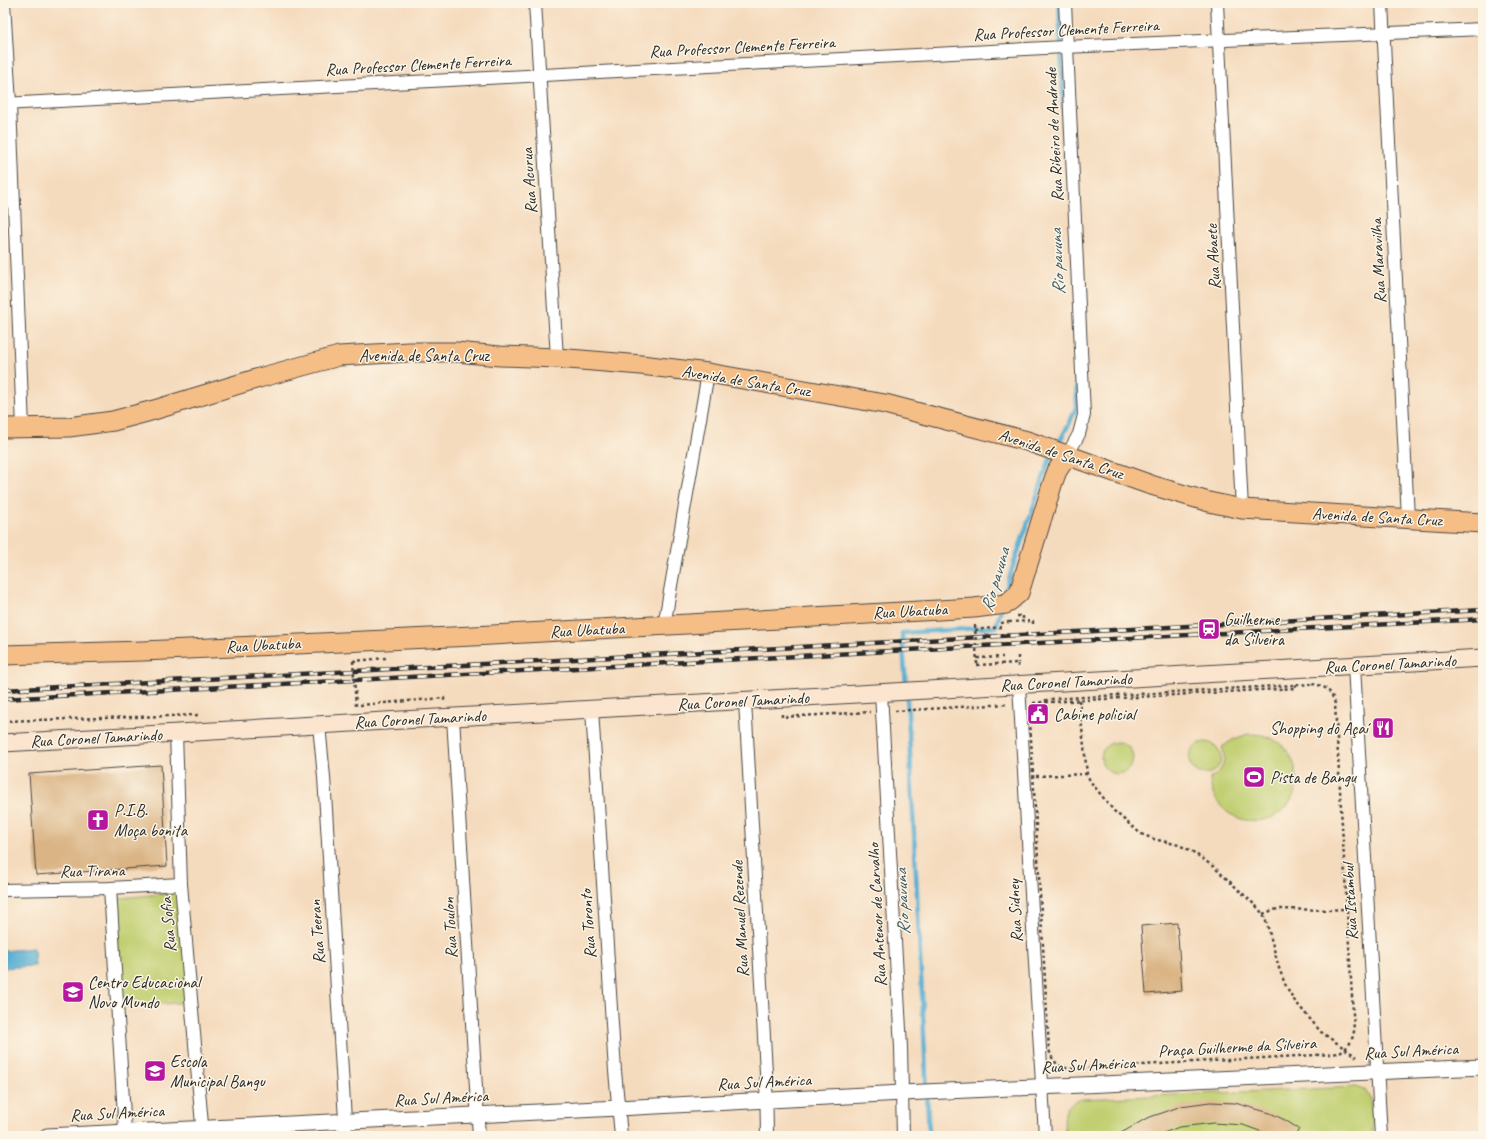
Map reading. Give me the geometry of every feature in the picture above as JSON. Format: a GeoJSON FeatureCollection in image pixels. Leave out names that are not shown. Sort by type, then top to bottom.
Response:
{"type":"FeatureCollection","features":[{"type":"Feature","properties":{"kind":"main road","name":"Avenida de Santa Cruz"},"geometry":{"type":"LineString","coordinates":[[3,428],[69,427],[113,421],[338,356],[409,352],[456,352],[500,356],[557,358],[641,365],[708,373],[884,404],[1027,441],[1151,484],[1209,502],[1242,509],[1483,523]]}},
{"type":"Feature","properties":{"kind":"main road","name":"Rua Ubatuba"},"geometry":{"type":"LineString","coordinates":[[3,655],[151,651],[664,626],[974,608],[1006,604],[1019,593],[1053,482],[1057,471],[1068,454]]}},
{"type":"Feature","properties":{"kind":"main road","name":"Rua Coronel Tamarindo"},"geometry":{"type":"LineString","coordinates":[[3,743],[1019,685],[1078,690],[1354,666],[1483,658]]}},
{"type":"Feature","properties":{"kind":"street"},"geometry":{"type":"LineString","coordinates":[[4,3],[7,104],[23,428]]}},
{"type":"Feature","properties":{"kind":"street","name":"Rua Acurua"},"geometry":{"type":"LineString","coordinates":[[535,3],[557,358]]}},
{"type":"Feature","properties":{"kind":"street","name":"Rua Ribeiro de Andrade"},"geometry":{"type":"LineString","coordinates":[[1065,3],[1062,47],[1084,415],[1079,434],[1068,454]]}},
{"type":"Feature","properties":{"kind":"street","name":"Rua Abaete"},"geometry":{"type":"LineString","coordinates":[[1217,3],[1242,509]]}},
{"type":"Feature","properties":{"kind":"street","name":"Rua Maravilha"},"geometry":{"type":"LineString","coordinates":[[1382,3],[1408,518]]}},
{"type":"Feature","properties":{"kind":"street","name":"Rua Professor Clemente Ferreira"},"geometry":{"type":"LineString","coordinates":[[7,104],[1062,47],[1483,29]]}},
{"type":"Feature","properties":{"kind":"street"},"geometry":{"type":"LineString","coordinates":[[664,626],[708,373]]}},
{"type":"Feature","properties":{"kind":"street","name":"Rua Istambul"},"geometry":{"type":"LineString","coordinates":[[1354,666],[1381,1136]]}},
{"type":"Feature","properties":{"kind":"street","name":"Rua Sidney"},"geometry":{"type":"LineString","coordinates":[[1019,685],[1029,776],[1044,1136]]}},
{"type":"Feature","properties":{"kind":"street","name":"Rua Antenor de Carvalho"},"geometry":{"type":"LineString","coordinates":[[881,693],[901,1039],[903,1136]]}},
{"type":"Feature","properties":{"kind":"street","name":"Rua Manuel Rezende"},"geometry":{"type":"LineString","coordinates":[[745,701],[768,1136]]}},
{"type":"Feature","properties":{"kind":"street","name":"Rua Toronto"},"geometry":{"type":"LineString","coordinates":[[592,710],[621,1136]]}},
{"type":"Feature","properties":{"kind":"street","name":"Rua Toulon"},"geometry":{"type":"LineString","coordinates":[[453,718],[479,1136]]}},
{"type":"Feature","properties":{"kind":"street","name":"Rua Teeran"},"geometry":{"type":"LineString","coordinates":[[319,725],[346,1129]]}},
{"type":"Feature","properties":{"kind":"street","name":"Rua Sofia"},"geometry":{"type":"LineString","coordinates":[[176,734],[181,884],[203,1132]]}},
{"type":"Feature","properties":{"kind":"street","name":"Rua Tirana"},"geometry":{"type":"LineString","coordinates":[[3,890],[110,888],[181,884]]}},
{"type":"Feature","properties":{"kind":"street"},"geometry":{"type":"LineString","coordinates":[[110,888],[125,1132]]}},
{"type":"Feature","properties":{"kind":"street","name":"Rua Sul América"},"geometry":{"type":"LineString","coordinates":[[47,1136],[125,1132],[346,1129],[477,1115],[1042,1086],[1483,1067]]}},
{"type":"Feature","properties":{"kind":"path"},"geometry":{"type":"LineString","coordinates":[[1009,622],[1033,621],[1033,626]]}},
{"type":"Feature","properties":{"kind":"path"},"geometry":{"type":"LineString","coordinates":[[975,625],[978,665],[1002,664]]}},
{"type":"Feature","properties":{"kind":"path"},"geometry":{"type":"LineString","coordinates":[[975,630],[1001,628]]}},
{"type":"Feature","properties":{"kind":"path"},"geometry":{"type":"LineString","coordinates":[[1018,656],[1018,663]]}},
{"type":"Feature","properties":{"kind":"path"},"geometry":{"type":"LineString","coordinates":[[977,658],[1003,657]]}},
{"type":"Feature","properties":{"kind":"path"},"geometry":{"type":"LineString","coordinates":[[353,661],[356,706]]}},
{"type":"Feature","properties":{"kind":"path","name":"Praça Guilherme da Silveira"},"geometry":{"type":"LineString","coordinates":[[1312,684],[1325,687],[1330,692],[1335,704],[1354,1031],[1350,1044],[1345,1049],[1333,1054],[1072,1069],[1059,1066],[1054,1061],[1049,1049],[1029,776],[1030,715],[1033,709],[1044,700],[1078,690],[1312,684]]}},
{"type":"Feature","properties":{"kind":"path"},"geometry":{"type":"LineString","coordinates":[[1078,690],[1087,774],[1090,781],[1114,811],[1141,834],[1179,845],[1204,859],[1234,884],[1263,914],[1279,968],[1285,984],[1294,1000],[1320,1032],[1377,1071]]}},
{"type":"Feature","properties":{"kind":"path"},"geometry":{"type":"LineString","coordinates":[[1029,776],[1087,774]]}},
{"type":"Feature","properties":{"kind":"path"},"geometry":{"type":"LineString","coordinates":[[1263,914],[1279,909],[1329,910],[1368,907]]}},
{"type":"Feature","properties":{"kind":"green space","name":"Pista de Bangu"},"geometry":{"type":"Polygon","coordinates":[[[1248,734],[1267,737],[1282,745],[1291,757],[1296,772],[1296,787],[1290,802],[1279,813],[1263,820],[1246,820],[1230,814],[1218,803],[1210,784],[1210,778],[1221,769],[1223,765],[1224,756],[1222,747],[1234,739],[1248,734]]]}},
{"type":"Feature","properties":{"kind":"green space"},"geometry":{"type":"Polygon","coordinates":[[[1117,742],[1123,743],[1130,749],[1133,758],[1132,764],[1126,771],[1117,774],[1111,773],[1104,767],[1101,758],[1102,752],[1108,745],[1117,742]]]}},
{"type":"Feature","properties":{"kind":"green space"},"geometry":{"type":"Polygon","coordinates":[[[1205,742],[1211,743],[1218,749],[1221,758],[1220,764],[1214,771],[1205,774],[1199,773],[1192,767],[1189,758],[1190,752],[1196,745],[1205,742]]]}},
{"type":"Feature","properties":{"kind":"green space"},"geometry":{"type":"Polygon","coordinates":[[[182,892],[192,1002],[117,1007],[111,899],[182,892]]]}},
{"type":"Feature","properties":{"kind":"green space"},"geometry":{"type":"Polygon","coordinates":[[[1356,1087],[1365,1090],[1371,1100],[1373,1136],[1065,1136],[1064,1118],[1067,1108],[1075,1101],[1082,1099],[1356,1087]]]}},
{"type":"Feature","properties":{"kind":"water"},"geometry":{"type":"Polygon","coordinates":[[[34,948],[35,966],[3,968],[3,951],[34,948]]]}},
{"type":"Feature","properties":{"kind":"building","name":"P.I.B. Moça bonita"},"geometry":{"type":"Polygon","coordinates":[[[161,765],[167,866],[36,875],[29,774],[161,765]]]}},
{"type":"Feature","properties":{"kind":"building"},"geometry":{"type":"Polygon","coordinates":[[[1177,923],[1182,991],[1146,994],[1141,926],[1177,923]]]}},
{"type":"Feature","properties":{"kind":"building"},"geometry":{"type":"Polygon","coordinates":[[[1210,1102],[1235,1103],[1270,1113],[1299,1129],[1295,1136],[1273,1136],[1243,1125],[1214,1123],[1179,1127],[1156,1136],[1116,1136],[1147,1118],[1181,1106],[1210,1102]]]}},
{"type":"Feature","properties":{"kind":"waterway","name":"Rio pavuna"},"geometry":{"type":"LineString","coordinates":[[1059,3],[1066,157]]}},
{"type":"Feature","properties":{"kind":"waterway","name":"Rio pavuna"},"geometry":{"type":"LineString","coordinates":[[1056,448],[1077,405],[1076,374]]}},
{"type":"Feature","properties":{"kind":"waterway","name":"Rio pavuna"},"geometry":{"type":"LineString","coordinates":[[1004,596],[1049,461],[1053,454]]}},
{"type":"Feature","properties":{"kind":"waterway","name":"Rio pavuna"},"geometry":{"type":"LineString","coordinates":[[929,1136],[908,713],[902,633],[996,627],[1001,609]]}},
{"type":"Feature","properties":{"kind":"railway"},"geometry":{"type":"LineString","coordinates":[[3,690],[1483,610]]}},
{"type":"Feature","properties":{"kind":"railway"},"geometry":{"type":"LineString","coordinates":[[3,699],[1483,619]]}},
{"type":"Feature","properties":{"kind":"place","name":"Guilherme da Silveira"},"geometry":{"type":"Point","coordinates":[1209,629]}},
{"type":"Feature","properties":{"kind":"place","name":"Cabine policial"},"geometry":{"type":"Point","coordinates":[1038,714]}},
{"type":"Feature","properties":{"kind":"place","name":"Shopping do Açaí"},"geometry":{"type":"Point","coordinates":[1383,728]}},
{"type":"Feature","properties":{"kind":"place","name":"Pista de Bangu"},"geometry":{"type":"Point","coordinates":[1254,777]}},
{"type":"Feature","properties":{"kind":"place","name":"P.I.B. Moça bonita"},"geometry":{"type":"Point","coordinates":[98,820]}},
{"type":"Feature","properties":{"kind":"place","name":"Centro Educacional Novo Mundo"},"geometry":{"type":"Point","coordinates":[73,992]}},
{"type":"Feature","properties":{"kind":"place","name":"Escola Municipal Bangu"},"geometry":{"type":"Point","coordinates":[155,1071]}}]}
